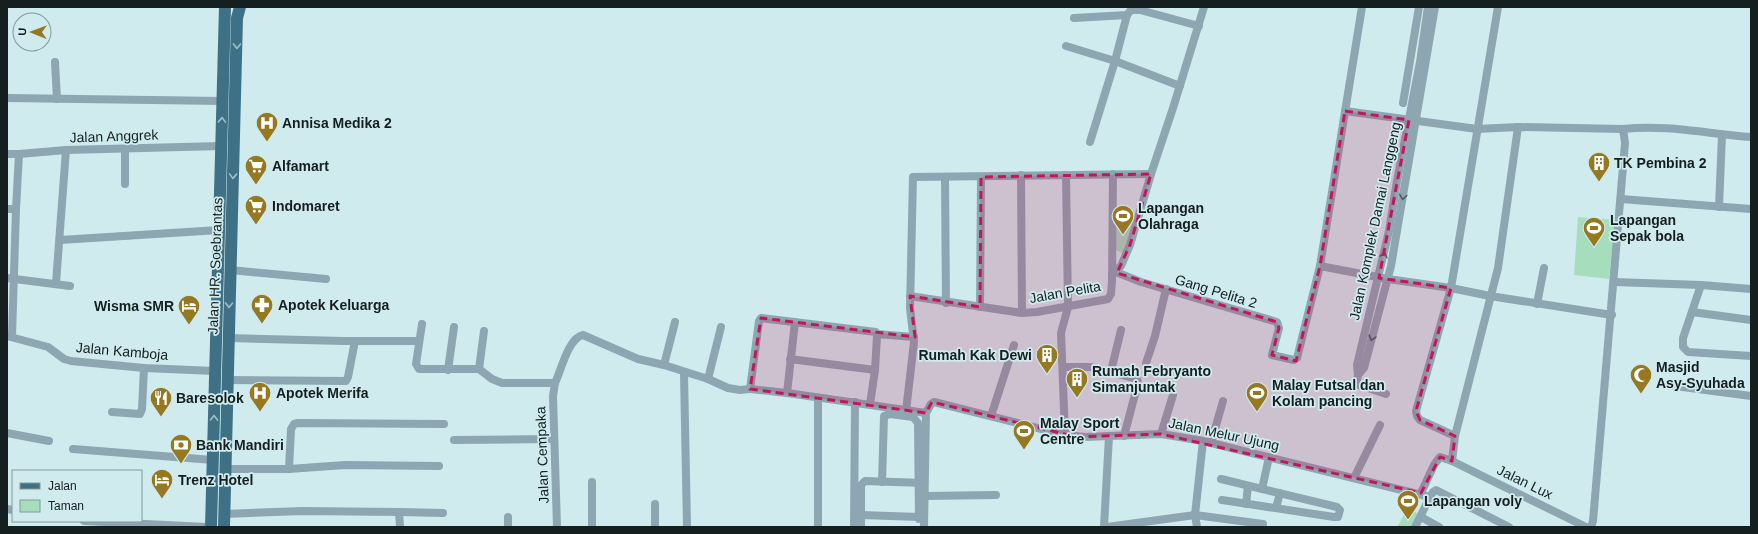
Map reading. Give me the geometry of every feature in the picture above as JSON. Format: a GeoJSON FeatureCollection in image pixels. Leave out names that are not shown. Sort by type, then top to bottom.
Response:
{"type":"FeatureCollection","features":[{"type":"Feature","properties":{"kind":"main road","name":"Jalan HR. Soebrantas"},"geometry":{"type":"LineString","coordinates":[[224,527],[228,338],[226,268],[219,230],[225,7]]}},
{"type":"Feature","properties":{"kind":"main road","name":"Jalan HR. Soebrantas"},"geometry":{"type":"LineString","coordinates":[[211,527],[215,371],[226,268],[238,11]]}},
{"type":"Feature","properties":{"kind":"street","name":"Jalan Pelita"},"geometry":{"type":"LineString","coordinates":[[910,296],[946,303],[1022,313],[1068,307],[1108,299],[1111,292],[1114,273],[1121,266],[1130,245],[1204,7]]}},
{"type":"Feature","properties":{"kind":"street"},"geometry":{"type":"LineString","coordinates":[[1362,7],[1320,266],[1388,279],[1612,315]]}},
{"type":"Feature","properties":{"kind":"street"},"geometry":{"type":"LineString","coordinates":[[1403,103],[1418,7]]}},
{"type":"Feature","properties":{"kind":"street","name":"Jalan Komplek Damai Langgeng"},"geometry":{"type":"LineString","coordinates":[[1412,120],[1428,7]]}},
{"type":"Feature","properties":{"kind":"street","name":"Jalan Komplek Damai Langgeng"},"geometry":{"type":"LineString","coordinates":[[1358,375],[1356,365],[1370,315],[1401,182],[1435,7]]}},
{"type":"Feature","properties":{"kind":"street"},"geometry":{"type":"LineString","coordinates":[[1455,436],[1420,420],[1416,411],[1451,288],[1498,7]]}},
{"type":"Feature","properties":{"kind":"street"},"geometry":{"type":"LineString","coordinates":[[1090,142],[1116,61],[1126,15],[1131,10],[1140,10],[1198,26]]}},
{"type":"Feature","properties":{"kind":"street"},"geometry":{"type":"LineString","coordinates":[[1074,18],[1126,15]]}},
{"type":"Feature","properties":{"kind":"street"},"geometry":{"type":"LineString","coordinates":[[1066,46],[1116,61],[1180,86]]}},
{"type":"Feature","properties":{"kind":"street"},"geometry":{"type":"LineString","coordinates":[[1410,60],[1420,62]]}},
{"type":"Feature","properties":{"kind":"street"},"geometry":{"type":"LineString","coordinates":[[55,62],[57,99]]}},
{"type":"Feature","properties":{"kind":"street"},"geometry":{"type":"LineString","coordinates":[[7,98],[223,101]]}},
{"type":"Feature","properties":{"kind":"street"},"geometry":{"type":"LineString","coordinates":[[1345,111],[1477,129],[1518,127],[1623,129],[1640,127],[1675,128],[1722,135],[1751,137]]}},
{"type":"Feature","properties":{"kind":"street"},"geometry":{"type":"LineString","coordinates":[[1421,494],[1434,465],[1440,457],[1452,461],[1455,436],[1498,268],[1518,127]]}},
{"type":"Feature","properties":{"kind":"street"},"geometry":{"type":"LineString","coordinates":[[1591,527],[1593,522],[1612,315],[1625,143],[1623,129]]}},
{"type":"Feature","properties":{"kind":"street"},"geometry":{"type":"LineString","coordinates":[[1719,207],[1722,135]]}},
{"type":"Feature","properties":{"kind":"street","name":"Jalan Anggrek"},"geometry":{"type":"LineString","coordinates":[[7,154],[66,150],[221,146]]}},
{"type":"Feature","properties":{"kind":"street"},"geometry":{"type":"LineString","coordinates":[[125,149],[125,184]]}},
{"type":"Feature","properties":{"kind":"street"},"geometry":{"type":"LineString","coordinates":[[56,283],[66,150]]}},
{"type":"Feature","properties":{"kind":"street"},"geometry":{"type":"LineString","coordinates":[[10,336],[11,278],[19,154]]}},
{"type":"Feature","properties":{"kind":"street"},"geometry":{"type":"LineString","coordinates":[[1113,174],[1114,273]]}},
{"type":"Feature","properties":{"kind":"street"},"geometry":{"type":"LineString","coordinates":[[906,411],[914,337],[910,308],[912,179],[915,177],[1151,174]]}},
{"type":"Feature","properties":{"kind":"street"},"geometry":{"type":"LineString","coordinates":[[1021,175],[1022,313]]}},
{"type":"Feature","properties":{"kind":"street"},"geometry":{"type":"LineString","coordinates":[[1066,175],[1068,307],[1061,333],[1066,435]]}},
{"type":"Feature","properties":{"kind":"street"},"geometry":{"type":"LineString","coordinates":[[945,177],[946,303]]}},
{"type":"Feature","properties":{"kind":"street"},"geometry":{"type":"LineString","coordinates":[[980,307],[981,177]]}},
{"type":"Feature","properties":{"kind":"street","name":"Jalan Komplek Damai Langgeng"},"geometry":{"type":"LineString","coordinates":[[1358,375],[1364,368],[1388,279],[1398,230],[1401,182]]}},
{"type":"Feature","properties":{"kind":"street"},"geometry":{"type":"LineString","coordinates":[[1621,199],[1751,209]]}},
{"type":"Feature","properties":{"kind":"street"},"geometry":{"type":"LineString","coordinates":[[7,209],[16,209]]}},
{"type":"Feature","properties":{"kind":"street"},"geometry":{"type":"LineString","coordinates":[[60,240],[219,230]]}},
{"type":"Feature","properties":{"kind":"street","name":"Gang Pelita 2"},"geometry":{"type":"LineString","coordinates":[[1114,273],[1277,322],[1279,328],[1272,355],[1294,360],[1297,358],[1320,266]]}},
{"type":"Feature","properties":{"kind":"street"},"geometry":{"type":"LineString","coordinates":[[226,268],[326,280]]}},
{"type":"Feature","properties":{"kind":"street"},"geometry":{"type":"LineString","coordinates":[[1537,304],[1544,268]]}},
{"type":"Feature","properties":{"kind":"street"},"geometry":{"type":"LineString","coordinates":[[11,278],[70,286]]}},
{"type":"Feature","properties":{"kind":"street"},"geometry":{"type":"LineString","coordinates":[[1614,282],[1701,285],[1751,289]]}},
{"type":"Feature","properties":{"kind":"street"},"geometry":{"type":"LineString","coordinates":[[1701,285],[1683,338],[1683,347],[1688,352],[1751,356]]}},
{"type":"Feature","properties":{"kind":"street"},"geometry":{"type":"LineString","coordinates":[[1146,363],[1155,336],[1166,289]]}},
{"type":"Feature","properties":{"kind":"street"},"geometry":{"type":"LineString","coordinates":[[1692,312],[1751,320]]}},
{"type":"Feature","properties":{"kind":"street"},"geometry":{"type":"LineString","coordinates":[[1370,315],[1378,319]]}},
{"type":"Feature","properties":{"kind":"street"},"geometry":{"type":"LineString","coordinates":[[750,389],[759,321],[766,318],[876,332],[877,334],[914,337]]}},
{"type":"Feature","properties":{"kind":"street"},"geometry":{"type":"LineString","coordinates":[[675,322],[664,365],[684,373],[708,379],[728,388],[740,390],[750,389],[787,393],[926,413],[919,527]]}},
{"type":"Feature","properties":{"kind":"street"},"geometry":{"type":"LineString","coordinates":[[787,393],[790,359],[796,322]]}},
{"type":"Feature","properties":{"kind":"street"},"geometry":{"type":"LineString","coordinates":[[422,324],[416,364],[417,368],[422,370],[479,369],[492,379],[502,383],[555,383]]}},
{"type":"Feature","properties":{"kind":"street"},"geometry":{"type":"LineString","coordinates":[[448,370],[454,327]]}},
{"type":"Feature","properties":{"kind":"street"},"geometry":{"type":"LineString","coordinates":[[708,379],[721,327]]}},
{"type":"Feature","properties":{"kind":"street"},"geometry":{"type":"LineString","coordinates":[[1111,371],[1121,330]]}},
{"type":"Feature","properties":{"kind":"street"},"geometry":{"type":"LineString","coordinates":[[479,369],[484,331]]}},
{"type":"Feature","properties":{"kind":"street"},"geometry":{"type":"LineString","coordinates":[[870,404],[877,334]]}},
{"type":"Feature","properties":{"kind":"street","name":"Jalan Kamboja"},"geometry":{"type":"LineString","coordinates":[[10,336],[48,347],[64,359],[71,361],[144,368],[215,371]]}},
{"type":"Feature","properties":{"kind":"street","name":"Jalan Cempaka"},"geometry":{"type":"LineString","coordinates":[[557,527],[553,396],[555,383],[569,347],[579,336],[588,337],[621,353],[638,359],[664,365]]}},
{"type":"Feature","properties":{"kind":"street"},"geometry":{"type":"LineString","coordinates":[[228,338],[355,341],[419,340]]}},
{"type":"Feature","properties":{"kind":"street"},"geometry":{"type":"LineString","coordinates":[[227,380],[346,381],[355,341]]}},
{"type":"Feature","properties":{"kind":"street"},"geometry":{"type":"LineString","coordinates":[[991,416],[1014,345]]}},
{"type":"Feature","properties":{"kind":"street"},"geometry":{"type":"LineString","coordinates":[[790,359],[874,370]]}},
{"type":"Feature","properties":{"kind":"street"},"geometry":{"type":"LineString","coordinates":[[1063,366],[1091,367],[1136,378],[1138,381],[1124,436]]}},
{"type":"Feature","properties":{"kind":"street"},"geometry":{"type":"LineString","coordinates":[[112,412],[140,414],[142,409],[144,368]]}},
{"type":"Feature","properties":{"kind":"street"},"geometry":{"type":"LineString","coordinates":[[684,373],[687,527]]}},
{"type":"Feature","properties":{"kind":"street"},"geometry":{"type":"LineString","coordinates":[[1358,375],[1356,384],[1386,394]]}},
{"type":"Feature","properties":{"kind":"street"},"geometry":{"type":"LineString","coordinates":[[1675,386],[1751,396]]}},
{"type":"Feature","properties":{"kind":"street"},"geometry":{"type":"LineString","coordinates":[[1161,434],[1173,395]]}},
{"type":"Feature","properties":{"kind":"street"},"geometry":{"type":"LineString","coordinates":[[818,398],[818,527]]}},
{"type":"Feature","properties":{"kind":"street"},"geometry":{"type":"LineString","coordinates":[[1197,527],[1195,515],[1207,442],[1223,401]]}},
{"type":"Feature","properties":{"kind":"street"},"geometry":{"type":"LineString","coordinates":[[854,527],[855,402]]}},
{"type":"Feature","properties":{"kind":"street","name":"Jalan Melur Ujung"},"geometry":{"type":"LineString","coordinates":[[926,413],[931,404],[934,402],[1066,435],[1085,437],[1161,434],[1207,442],[1430,497]]}},
{"type":"Feature","properties":{"kind":"street"},"geometry":{"type":"LineString","coordinates":[[882,482],[884,416],[890,414],[913,417],[917,421],[922,483],[925,496],[924,527]]}},
{"type":"Feature","properties":{"kind":"street"},"geometry":{"type":"LineString","coordinates":[[289,468],[291,429],[294,424],[444,424]]}},
{"type":"Feature","properties":{"kind":"street"},"geometry":{"type":"LineString","coordinates":[[1354,478],[1380,425]]}},
{"type":"Feature","properties":{"kind":"street"},"geometry":{"type":"LineString","coordinates":[[7,433],[49,441]]}},
{"type":"Feature","properties":{"kind":"street"},"geometry":{"type":"LineString","coordinates":[[1104,527],[1110,436]]}},
{"type":"Feature","properties":{"kind":"street"},"geometry":{"type":"LineString","coordinates":[[454,440],[554,439]]}},
{"type":"Feature","properties":{"kind":"street"},"geometry":{"type":"LineString","coordinates":[[73,449],[213,460]]}},
{"type":"Feature","properties":{"kind":"street"},"geometry":{"type":"LineString","coordinates":[[1262,489],[1269,457]]}},
{"type":"Feature","properties":{"kind":"street","name":"Jalan Lux"},"geometry":{"type":"LineString","coordinates":[[1452,461],[1586,527]]}},
{"type":"Feature","properties":{"kind":"street"},"geometry":{"type":"LineString","coordinates":[[225,469],[345,465],[439,466]]}},
{"type":"Feature","properties":{"kind":"street"},"geometry":{"type":"LineString","coordinates":[[1221,479],[1337,507],[1340,510],[1340,514],[1338,517],[1334,517],[1222,500]]}},
{"type":"Feature","properties":{"kind":"street"},"geometry":{"type":"LineString","coordinates":[[861,527],[861,485],[865,481],[922,483]]}},
{"type":"Feature","properties":{"kind":"street"},"geometry":{"type":"LineString","coordinates":[[592,482],[592,527]]}},
{"type":"Feature","properties":{"kind":"street"},"geometry":{"type":"LineString","coordinates":[[1246,504],[1248,486]]}},
{"type":"Feature","properties":{"kind":"street"},"geometry":{"type":"LineString","coordinates":[[1415,527],[1430,497],[1436,490],[1509,527]]}},
{"type":"Feature","properties":{"kind":"street"},"geometry":{"type":"LineString","coordinates":[[1276,508],[1280,493]]}},
{"type":"Feature","properties":{"kind":"street"},"geometry":{"type":"LineString","coordinates":[[925,496],[996,494]]}},
{"type":"Feature","properties":{"kind":"street"},"geometry":{"type":"LineString","coordinates":[[655,504],[655,527]]}},
{"type":"Feature","properties":{"kind":"street"},"geometry":{"type":"LineString","coordinates":[[224,514],[302,511],[443,513]]}},
{"type":"Feature","properties":{"kind":"street"},"geometry":{"type":"LineString","coordinates":[[400,512],[400,527]]}},
{"type":"Feature","properties":{"kind":"street"},"geometry":{"type":"LineString","coordinates":[[861,515],[919,517]]}},
{"type":"Feature","properties":{"kind":"street"},"geometry":{"type":"LineString","coordinates":[[1107,527],[1195,515],[1263,524]]}},
{"type":"Feature","properties":{"kind":"street"},"geometry":{"type":"LineString","coordinates":[[508,517],[508,527]]}},
{"type":"Feature","properties":{"kind":"street"},"geometry":{"type":"LineString","coordinates":[[1421,517],[1439,527]]}},
{"type":"Feature","properties":{"kind":"street"},"geometry":{"type":"LineString","coordinates":[[104,522],[207,527]]}},
{"type":"Feature","properties":{"kind":"highlighted area"},"geometry":{"type":"Polygon","coordinates":[[[1345,111],[1409,120],[1379,278],[1451,288],[1416,411],[1420,420],[1455,436],[1452,461],[1440,457],[1421,493],[1161,434],[1077,437],[932,402],[926,413],[750,389],[761,318],[915,337],[910,296],[980,307],[981,177],[1151,174],[1130,245],[1117,273],[1277,322],[1279,328],[1272,355],[1296,361],[1320,266],[1345,111]]]}},
{"type":"Feature","properties":{"kind":"green space","name":"Lapangan Olahraga"},"geometry":{"type":"Polygon","coordinates":[[[1117,215],[1134,221],[1124,254],[1116,250],[1117,215]]]}},
{"type":"Feature","properties":{"kind":"green space","name":"Lapangan Sepak bola"},"geometry":{"type":"Polygon","coordinates":[[[1578,217],[1615,220],[1609,279],[1574,275],[1578,217]]]}},
{"type":"Feature","properties":{"kind":"green space","name":"Lapangan voly"},"geometry":{"type":"Polygon","coordinates":[[[1408,508],[1419,514],[1412,527],[1397,527],[1408,508]]]}},
{"type":"Feature","properties":{"kind":"place","name":"Annisa Medika 2"},"geometry":{"type":"Point","coordinates":[267,142]}},
{"type":"Feature","properties":{"kind":"place","name":"TK Pembina 2"},"geometry":{"type":"Point","coordinates":[1599,182]}},
{"type":"Feature","properties":{"kind":"place","name":"Alfamart"},"geometry":{"type":"Point","coordinates":[256,186]}},
{"type":"Feature","properties":{"kind":"place","name":"Indomaret"},"geometry":{"type":"Point","coordinates":[256,226]}},
{"type":"Feature","properties":{"kind":"place","name":"Lapangan Olahraga"},"geometry":{"type":"Point","coordinates":[1123,236]}},
{"type":"Feature","properties":{"kind":"place","name":"Lapangan Sepak bola"},"geometry":{"type":"Point","coordinates":[1594,248]}},
{"type":"Feature","properties":{"kind":"place","name":"Apotek Keluarga"},"geometry":{"type":"Point","coordinates":[262,324]}},
{"type":"Feature","properties":{"kind":"place","name":"Wisma SMR"},"geometry":{"type":"Point","coordinates":[189,326]}},
{"type":"Feature","properties":{"kind":"place","name":"Rumah Kak Dewi"},"geometry":{"type":"Point","coordinates":[1047,374]}},
{"type":"Feature","properties":{"kind":"place","name":"Masjid Asy-Syuhada"},"geometry":{"type":"Point","coordinates":[1641,394]}},
{"type":"Feature","properties":{"kind":"place","name":"Rumah Febryanto Simanjuntak"},"geometry":{"type":"Point","coordinates":[1077,398]}},
{"type":"Feature","properties":{"kind":"place","name":"Apotek Merifa"},"geometry":{"type":"Point","coordinates":[260,412]}},
{"type":"Feature","properties":{"kind":"place","name":"Malay Futsal dan Kolam pancing"},"geometry":{"type":"Point","coordinates":[1257,412]}},
{"type":"Feature","properties":{"kind":"place","name":"Baresolok"},"geometry":{"type":"Point","coordinates":[161,418]}},
{"type":"Feature","properties":{"kind":"place","name":"Malay Sport Centre"},"geometry":{"type":"Point","coordinates":[1024,450]}},
{"type":"Feature","properties":{"kind":"place","name":"Bank Mandiri"},"geometry":{"type":"Point","coordinates":[181,464]}},
{"type":"Feature","properties":{"kind":"place","name":"Trenz Hotel"},"geometry":{"type":"Point","coordinates":[162,500]}},
{"type":"Feature","properties":{"kind":"place","name":"Lapangan voly"},"geometry":{"type":"Point","coordinates":[1408,520]}}]}
